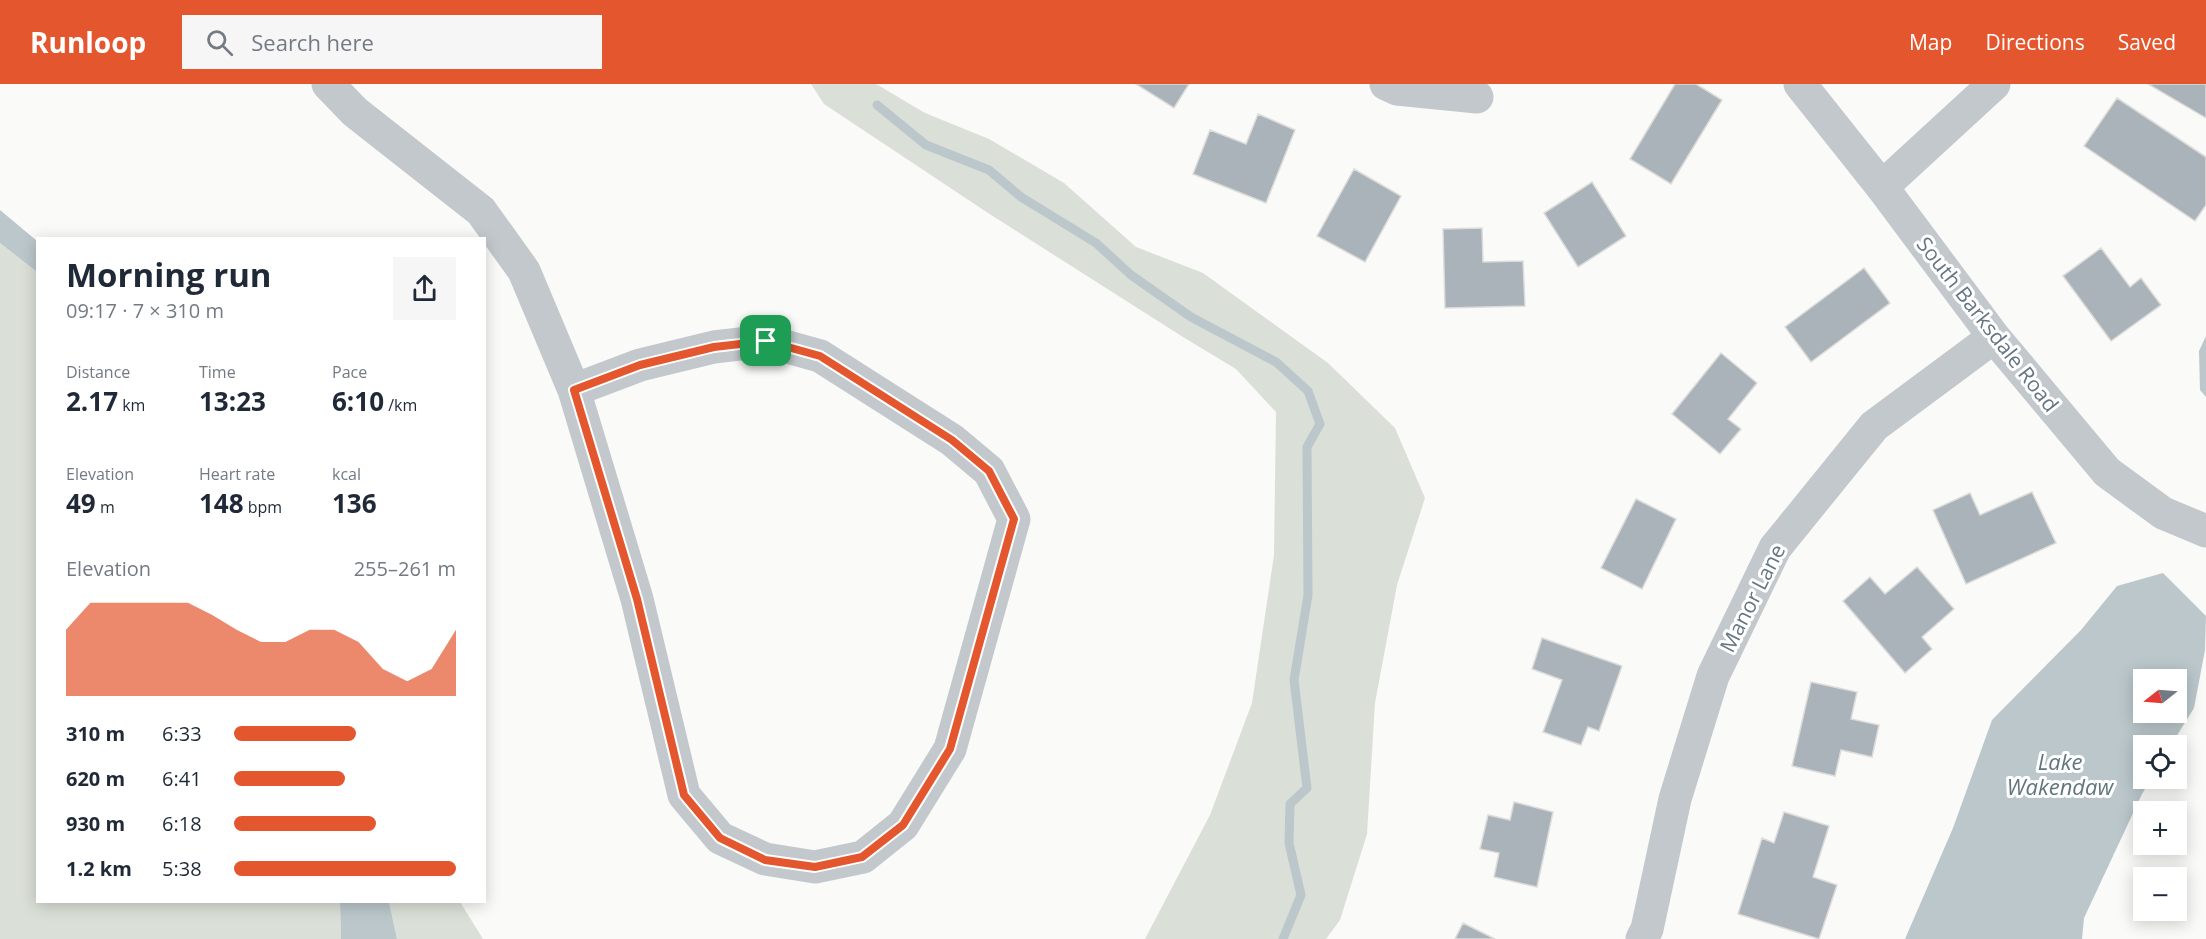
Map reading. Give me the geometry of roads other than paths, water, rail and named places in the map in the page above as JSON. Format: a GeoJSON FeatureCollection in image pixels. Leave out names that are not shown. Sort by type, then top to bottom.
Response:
{"type":"FeatureCollection","features":[{"type":"Feature","properties":{"kind":"street"},"geometry":{"type":"LineString","coordinates":[[328,84],[355,112],[481,211],[524,271],[574,390],[637,599],[684,795],[720,838],[765,860],[815,867],[862,857],[903,825],[950,749],[1014,519],[989,471],[952,440],[820,356],[766,341],[714,347],[640,365],[574,390]]}},
{"type":"Feature","properties":{"kind":"street"},"geometry":{"type":"LineString","coordinates":[[1386,84],[1397,89],[1477,97]]}},
{"type":"Feature","properties":{"kind":"street","name":"South Barksdale Road"},"geometry":{"type":"LineString","coordinates":[[1800,84],[1882,187],[1994,337],[2108,472],[2163,513],[2206,531]]}},
{"type":"Feature","properties":{"kind":"street"},"geometry":{"type":"LineString","coordinates":[[1882,187],[1994,84]]}},
{"type":"Feature","properties":{"kind":"street","name":"Manor Lane"},"geometry":{"type":"LineString","coordinates":[[1642,939],[1647,929],[1675,799],[1713,676],[1775,548],[1874,426],[1994,337]]}},
{"type":"Feature","properties":{"kind":"water"},"geometry":{"type":"Polygon","coordinates":[[[0,210],[36,240],[36,271],[0,243],[0,210]]]}},
{"type":"Feature","properties":{"kind":"water"},"geometry":{"type":"Polygon","coordinates":[[[2206,336],[2206,397],[2200,390],[2199,351],[2206,336]]]}},
{"type":"Feature","properties":{"kind":"water","name":"Lake Wakendaw"},"geometry":{"type":"Polygon","coordinates":[[[2163,573],[2206,616],[2205,650],[2194,708],[2187,719],[2187,669],[2133,669],[2133,723],[2185,723],[2177,735],[2133,735],[2133,789],[2145,789],[2139,801],[2133,801],[2133,813],[2084,918],[2082,939],[1905,939],[1953,828],[1992,720],[2081,630],[2117,586],[2163,573]]]}},
{"type":"Feature","properties":{"kind":"water"},"geometry":{"type":"Polygon","coordinates":[[[340,903],[389,903],[397,939],[341,939],[340,903]]]}},
{"type":"Feature","properties":{"kind":"waterway"},"geometry":{"type":"LineString","coordinates":[[877,105],[926,145],[989,170],[1021,197],[1096,243],[1131,275],[1191,317],[1276,362],[1308,391],[1320,424],[1307,447],[1308,595],[1294,680],[1307,788],[1290,804],[1289,843],[1301,895],[1283,939]]}}]}
